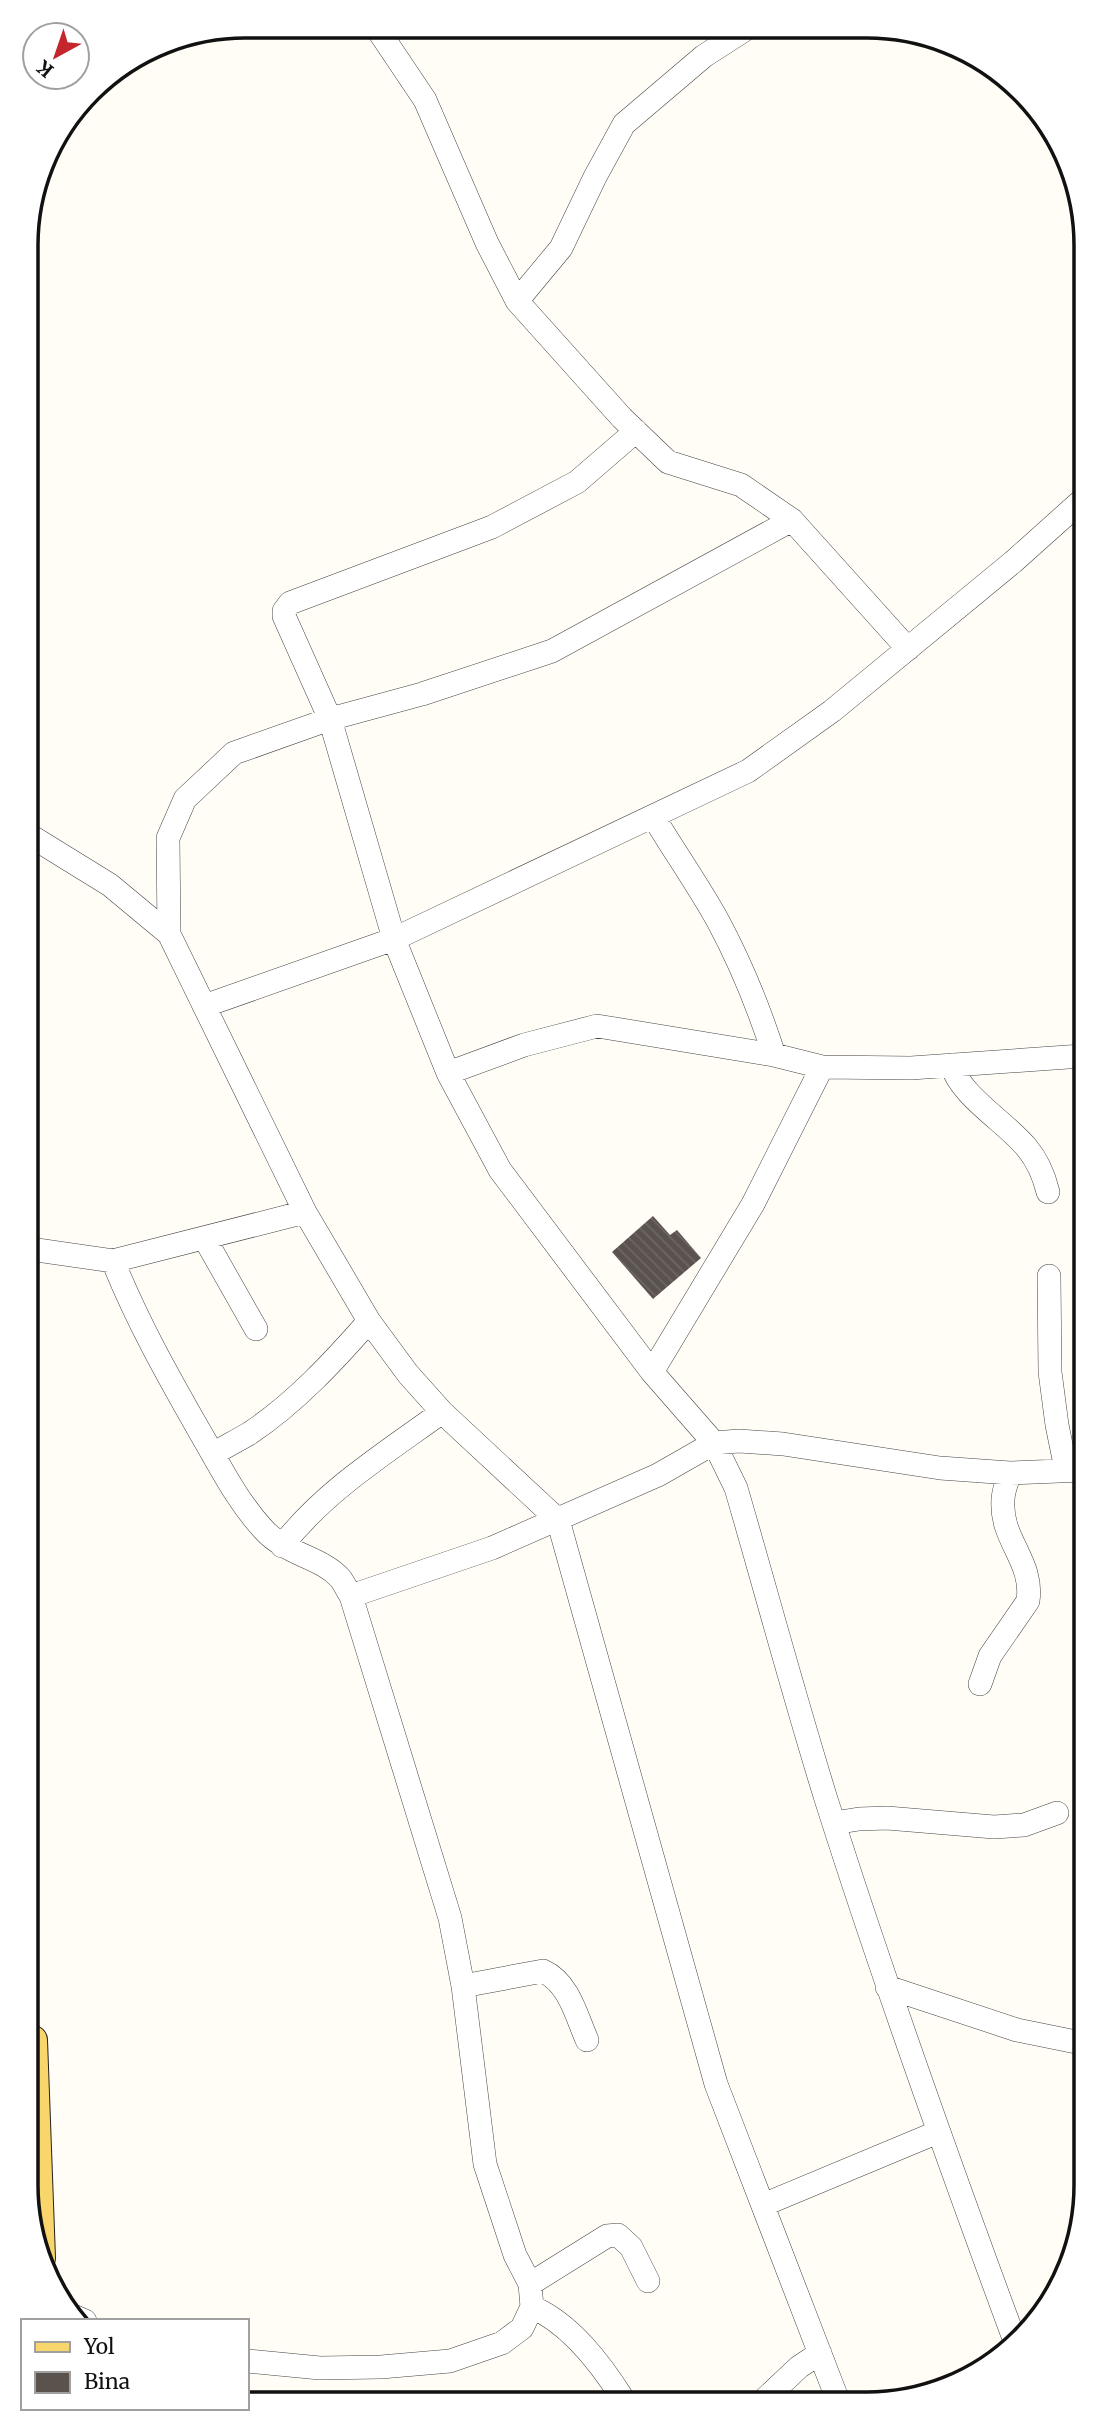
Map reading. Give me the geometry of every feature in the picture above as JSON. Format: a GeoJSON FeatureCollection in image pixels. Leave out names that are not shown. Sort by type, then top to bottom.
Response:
{"type":"FeatureCollection","features":[{"type":"Feature","properties":{"kind":"street"},"geometry":{"type":"LineString","coordinates":[[517,301],[561,248],[624,124],[704,56],[732,38]]}},
{"type":"Feature","properties":{"kind":"street"},"geometry":{"type":"LineString","coordinates":[[384,39],[425,100],[487,243],[517,301],[636,431],[668,462],[741,485],[792,520],[908,649]]}},
{"type":"Feature","properties":{"kind":"street"},"geometry":{"type":"LineString","coordinates":[[636,431],[577,482],[492,527],[287,606],[284,616],[330,719],[394,939],[449,1073],[500,1170],[652,1372],[714,1443],[736,1488],[834,1823],[887,1987],[1012,2333]]}},
{"type":"Feature","properties":{"kind":"street"},"geometry":{"type":"LineString","coordinates":[[204,1006],[394,939],[748,771],[832,711],[1013,562],[1074,507]]}},
{"type":"Feature","properties":{"kind":"street"},"geometry":{"type":"LineString","coordinates":[[169,934],[168,838],[185,799],[234,753],[330,719],[422,694],[552,651],[792,520]]}},
{"type":"Feature","properties":{"kind":"street"},"geometry":{"type":"LineString","coordinates":[[653,817],[716,919],[741,967],[774,1055]]}},
{"type":"Feature","properties":{"kind":"street"},"geometry":{"type":"LineString","coordinates":[[39,841],[110,885],[169,934],[305,1212],[369,1321],[408,1374],[442,1412],[558,1520],[716,2084],[835,2392]]}},
{"type":"Feature","properties":{"kind":"street"},"geometry":{"type":"LineString","coordinates":[[449,1073],[524,1045],[597,1026],[774,1055],[822,1067],[911,1068],[1074,1057]]}},
{"type":"Feature","properties":{"kind":"street"},"geometry":{"type":"LineString","coordinates":[[952,1065],[958,1082],[1028,1148],[1048,1192]]}},
{"type":"Feature","properties":{"kind":"street"},"geometry":{"type":"LineString","coordinates":[[652,1372],[753,1205],[822,1067]]}},
{"type":"Feature","properties":{"kind":"street"},"geometry":{"type":"LineString","coordinates":[[38,1250],[113,1261],[305,1212]]}},
{"type":"Feature","properties":{"kind":"street"},"geometry":{"type":"LineString","coordinates":[[205,1239],[256,1329]]}},
{"type":"Feature","properties":{"kind":"street"},"geometry":{"type":"LineString","coordinates":[[113,1261],[128,1300],[160,1363],[240,1503],[282,1546],[323,1564],[340,1577],[351,1596],[450,1919],[463,1986],[485,2164],[515,2255],[530,2284],[532,2307],[522,2328],[502,2343],[450,2361],[381,2367],[320,2368],[248,2361]]}},
{"type":"Feature","properties":{"kind":"street"},"geometry":{"type":"LineString","coordinates":[[1049,1276],[1050,1372],[1057,1425],[1074,1468]]}},
{"type":"Feature","properties":{"kind":"street"},"geometry":{"type":"LineString","coordinates":[[213,1454],[251,1432],[281,1408],[335,1358],[369,1321]]}},
{"type":"Feature","properties":{"kind":"street"},"geometry":{"type":"LineString","coordinates":[[282,1546],[320,1505],[442,1412]]}},
{"type":"Feature","properties":{"kind":"street"},"geometry":{"type":"LineString","coordinates":[[351,1596],[492,1548],[658,1475],[714,1443],[739,1441],[783,1444],[940,1468],[1010,1473],[1074,1470]]}},
{"type":"Feature","properties":{"kind":"street"},"geometry":{"type":"LineString","coordinates":[[980,1684],[990,1656],[1028,1601],[1030,1591],[1027,1571],[1004,1522],[1003,1496],[1010,1473]]}},
{"type":"Feature","properties":{"kind":"street"},"geometry":{"type":"LineString","coordinates":[[834,1823],[859,1818],[887,1818],[994,1827],[1024,1825],[1057,1813]]}},
{"type":"Feature","properties":{"kind":"street"},"geometry":{"type":"LineString","coordinates":[[463,1986],[543,1970],[554,1976],[565,1989],[587,2040]]}},
{"type":"Feature","properties":{"kind":"street"},"geometry":{"type":"LineString","coordinates":[[887,1987],[1017,2030],[1074,2042]]}},
{"type":"Feature","properties":{"kind":"street"},"geometry":{"type":"LineString","coordinates":[[763,2205],[938,2132]]}},
{"type":"Feature","properties":{"kind":"street"},"geometry":{"type":"LineString","coordinates":[[530,2284],[607,2236],[618,2235],[631,2247],[648,2281]]}},
{"type":"Feature","properties":{"kind":"street"},"geometry":{"type":"LineString","coordinates":[[532,2307],[547,2314],[573,2336],[618,2392]]}},
{"type":"Feature","properties":{"kind":"street"},"geometry":{"type":"LineString","coordinates":[[772,2392],[799,2367],[820,2353]]}},
{"type":"Feature","properties":{"kind":"building"},"geometry":{"type":"Polygon","coordinates":[[[653,1216],[670,1235],[677,1230],[701,1258],[653,1299],[612,1252],[653,1216]]]}}]}
